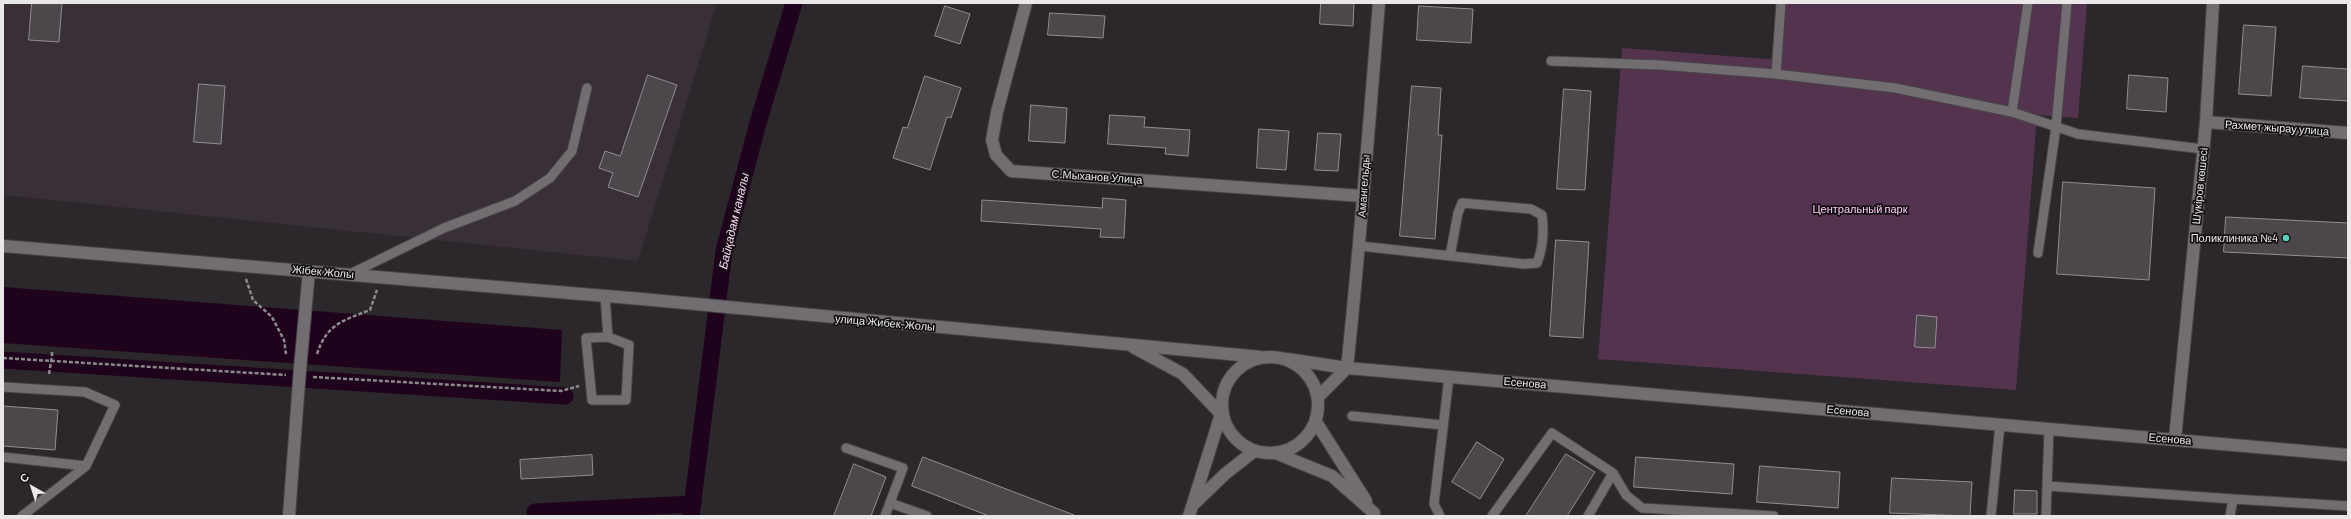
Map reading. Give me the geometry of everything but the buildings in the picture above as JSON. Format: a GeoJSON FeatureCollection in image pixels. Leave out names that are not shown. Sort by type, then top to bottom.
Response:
{"type":"FeatureCollection","features":[{"type":"Feature","properties":{"kind":"street","name":"С.Мыханов Улица"},"geometry":{"type":"LineString","coordinates":[[1026,3],[997,112],[992,140],[996,155],[1011,171],[1362,196]]}},
{"type":"Feature","properties":{"kind":"street","name":"Амангельды"},"geometry":{"type":"LineString","coordinates":[[1347,368],[1360,246],[1362,196],[1379,3]]}},
{"type":"Feature","properties":{"kind":"street","name":"Шүкіров көшесі"},"geometry":{"type":"LineString","coordinates":[[2175,440],[2206,122],[2213,3]]}},
{"type":"Feature","properties":{"kind":"street","name":"Рахмет жырау улица"},"geometry":{"type":"LineString","coordinates":[[2206,122],[2348,133]]}},
{"type":"Feature","properties":{"kind":"street","name":"Жібек Жолы"},"geometry":{"type":"LineString","coordinates":[[3,246],[642,299]]}},
{"type":"Feature","properties":{"kind":"street"},"geometry":{"type":"LineString","coordinates":[[289,516],[309,271]]}},
{"type":"Feature","properties":{"kind":"street","name":"улица Жибек-Жолы"},"geometry":{"type":"LineString","coordinates":[[642,299],[799,315],[1261,357]]}},
{"type":"Feature","properties":{"kind":"street"},"geometry":{"type":"LineString","coordinates":[[1128,345],[1183,374],[1221,414],[1232,437],[1253,452],[1278,454],[1332,476],[1375,514]]}},
{"type":"Feature","properties":{"kind":"street"},"geometry":{"type":"LineString","coordinates":[[1190,516],[1221,414],[1223,389],[1238,368],[1261,357],[1287,359],[1308,373],[1318,397],[1316,422],[1301,443],[1278,454]]}},
{"type":"Feature","properties":{"kind":"street","name":"Есенова"},"geometry":{"type":"LineString","coordinates":[[1287,359],[1347,368],[2348,455]]}},
{"type":"Feature","properties":{"kind":"street"},"geometry":{"type":"LineString","coordinates":[[1318,397],[1347,368]]}},
{"type":"Feature","properties":{"kind":"street"},"geometry":{"type":"LineString","coordinates":[[1316,422],[1375,514]]}},
{"type":"Feature","properties":{"kind":"street"},"geometry":{"type":"LineString","coordinates":[[1194,504],[1225,474],[1253,452]]}},
{"type":"Feature","properties":{"kind":"lane"},"geometry":{"type":"LineString","coordinates":[[1776,74],[1781,3]]}},
{"type":"Feature","properties":{"kind":"lane"},"geometry":{"type":"LineString","coordinates":[[2012,112],[2028,3]]}},
{"type":"Feature","properties":{"kind":"lane"},"geometry":{"type":"LineString","coordinates":[[2038,253],[2056,127],[2067,3]]}},
{"type":"Feature","properties":{"kind":"lane"},"geometry":{"type":"LineString","coordinates":[[1551,61],[1660,65],[1776,74],[1895,88],[2032,117],[2078,134],[2203,149]]}},
{"type":"Feature","properties":{"kind":"lane"},"geometry":{"type":"LineString","coordinates":[[348,275],[444,228],[515,201],[550,178],[572,151],[586,88]]}},
{"type":"Feature","properties":{"kind":"lane"},"geometry":{"type":"LineString","coordinates":[[1360,246],[1450,256],[1524,264],[1537,263],[1540,255],[1543,227],[1542,215],[1531,209],[1462,203],[1458,213],[1450,256]]}},
{"type":"Feature","properties":{"kind":"lane"},"geometry":{"type":"LineString","coordinates":[[605,296],[608,337]]}},
{"type":"Feature","properties":{"kind":"lane"},"geometry":{"type":"LineString","coordinates":[[608,337],[629,345],[626,400],[592,400],[586,338],[608,337]]}},
{"type":"Feature","properties":{"kind":"lane"},"geometry":{"type":"LineString","coordinates":[[1440,516],[1434,504],[1449,376]]}},
{"type":"Feature","properties":{"kind":"lane"},"geometry":{"type":"LineString","coordinates":[[3,387],[84,392],[115,405],[86,466],[22,516]]}},
{"type":"Feature","properties":{"kind":"lane"},"geometry":{"type":"LineString","coordinates":[[1352,416],[1443,425]]}},
{"type":"Feature","properties":{"kind":"lane"},"geometry":{"type":"LineString","coordinates":[[1991,516],[2000,424]]}},
{"type":"Feature","properties":{"kind":"lane"},"geometry":{"type":"LineString","coordinates":[[2046,516],[2049,429]]}},
{"type":"Feature","properties":{"kind":"lane"},"geometry":{"type":"LineString","coordinates":[[1492,516],[1552,433],[1613,473],[1626,495],[1642,508],[1773,516]]}},
{"type":"Feature","properties":{"kind":"lane"},"geometry":{"type":"LineString","coordinates":[[846,448],[904,468],[885,516]]}},
{"type":"Feature","properties":{"kind":"lane"},"geometry":{"type":"LineString","coordinates":[[3,457],[86,466]]}},
{"type":"Feature","properties":{"kind":"lane"},"geometry":{"type":"LineString","coordinates":[[1588,516],[1613,473]]}},
{"type":"Feature","properties":{"kind":"lane"},"geometry":{"type":"LineString","coordinates":[[2047,486],[2348,506]]}},
{"type":"Feature","properties":{"kind":"lane"},"geometry":{"type":"LineString","coordinates":[[2230,516],[2233,499]]}},
{"type":"Feature","properties":{"kind":"lane"},"geometry":{"type":"LineString","coordinates":[[890,502],[927,516]]}},
{"type":"Feature","properties":{"kind":"path"},"geometry":{"type":"LineString","coordinates":[[241,266],[253,300],[272,317],[284,340],[287,360]]}},
{"type":"Feature","properties":{"kind":"path"},"geometry":{"type":"LineString","coordinates":[[316,357],[322,338],[334,325],[370,310],[381,277]]}},
{"type":"Feature","properties":{"kind":"path"},"geometry":{"type":"LineString","coordinates":[[49,374],[52,352]]}},
{"type":"Feature","properties":{"kind":"shaded area"},"geometry":{"type":"Polygon","coordinates":[[[3,3],[717,3],[638,261],[3,195],[3,3]]]}},
{"type":"Feature","properties":{"kind":"shaded area"},"geometry":{"type":"Polygon","coordinates":[[[3,287],[562,330],[560,382],[3,343],[3,287]]]}},
{"type":"Feature","properties":{"kind":"green space","name":"Центральный парк"},"geometry":{"type":"Polygon","coordinates":[[[1786,3],[2087,3],[2078,118],[2037,115],[2016,390],[1598,359],[1622,48],[1781,60],[1786,3]]]}},
{"type":"Feature","properties":{"kind":"waterway","name":"Байқадам каналы"},"geometry":{"type":"LineString","coordinates":[[691,516],[724,251],[758,123],[794,3]]}},
{"type":"Feature","properties":{"kind":"waterway"},"geometry":{"type":"LineString","coordinates":[[3,360],[565,396]]}},
{"type":"Feature","properties":{"kind":"waterway"},"geometry":{"type":"LineString","coordinates":[[535,512],[693,504]]}},
{"type":"Feature","properties":{"kind":"place","name":"Поликлиника №4"},"geometry":{"type":"Point","coordinates":[2286,238]}}]}
